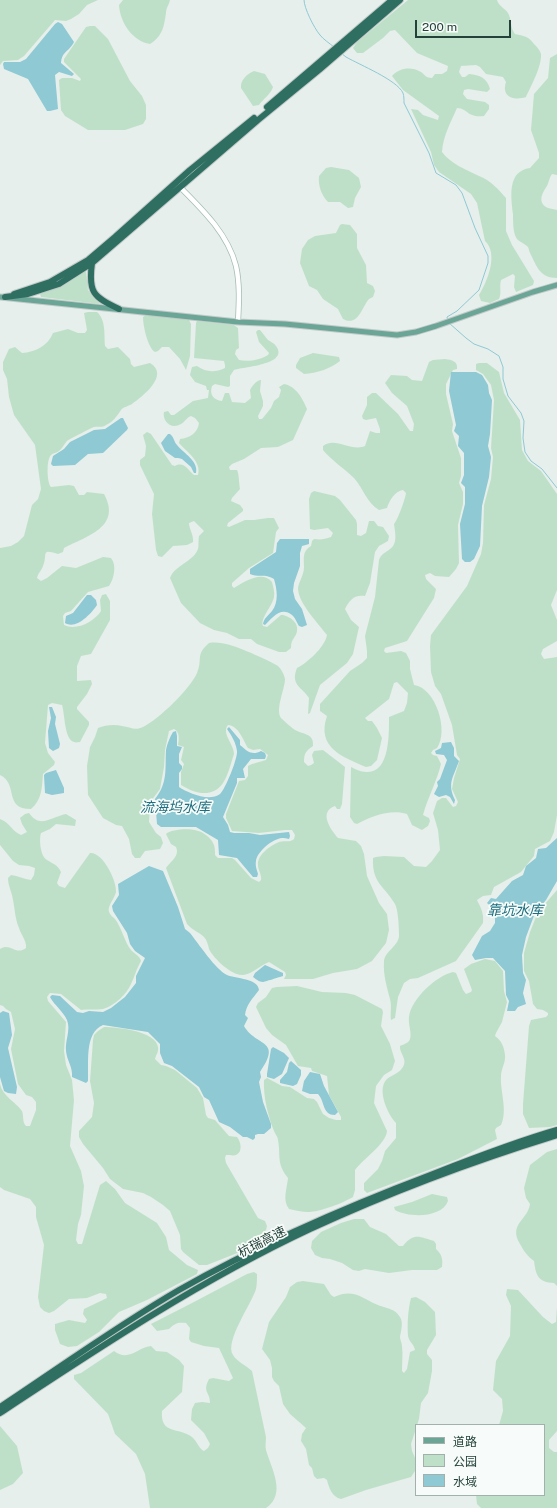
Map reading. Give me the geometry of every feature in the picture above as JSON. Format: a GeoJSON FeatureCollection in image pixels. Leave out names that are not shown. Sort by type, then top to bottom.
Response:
{"type":"FeatureCollection","features":[{"type":"Feature","properties":{"kind":"highway"},"geometry":{"type":"LineString","coordinates":[[2,298],[50,282],[88,260],[190,170],[298,81],[392,0]]}},
{"type":"Feature","properties":{"kind":"highway"},"geometry":{"type":"LineString","coordinates":[[2,298],[28,294],[59,284],[92,263],[400,0]]}},
{"type":"Feature","properties":{"kind":"highway"},"geometry":{"type":"LineString","coordinates":[[92,263],[90,282],[95,295],[103,302],[119,309]]}},
{"type":"Feature","properties":{"kind":"highway","name":"杭瑞高速"},"geometry":{"type":"LineString","coordinates":[[0,1413],[14,1401],[110,1334],[178,1291],[250,1253],[316,1221],[384,1192],[522,1140],[557,1130]]}},
{"type":"Feature","properties":{"kind":"highway","name":"杭瑞高速"},"geometry":{"type":"LineString","coordinates":[[0,1407],[14,1401],[191,1292],[310,1229],[436,1177],[557,1135]]}},
{"type":"Feature","properties":{"kind":"main road"},"geometry":{"type":"LineString","coordinates":[[2,298],[238,322],[292,325],[387,334],[405,334],[436,326],[557,285]]}},
{"type":"Feature","properties":{"kind":"street"},"geometry":{"type":"LineString","coordinates":[[180,187],[209,218],[228,245],[236,267],[239,296],[238,322]]}},
{"type":"Feature","properties":{"kind":"green space"},"geometry":{"type":"Polygon","coordinates":[[[0,0],[98,0],[87,5],[79,14],[71,19],[66,21],[55,20],[24,56],[18,60],[3,61],[0,65],[0,0]]]}},
{"type":"Feature","properties":{"kind":"green space"},"geometry":{"type":"Polygon","coordinates":[[[123,0],[170,0],[166,10],[162,30],[158,38],[150,44],[138,39],[128,30],[122,18],[119,5],[123,0]]]}},
{"type":"Feature","properties":{"kind":"green space"},"geometry":{"type":"Polygon","coordinates":[[[408,0],[497,0],[508,13],[512,29],[515,34],[530,39],[541,54],[540,64],[533,82],[526,97],[521,98],[513,98],[507,94],[505,91],[506,82],[503,77],[486,74],[476,65],[461,66],[459,72],[462,77],[469,74],[480,76],[487,82],[490,89],[487,92],[468,89],[464,90],[463,94],[467,99],[485,102],[489,105],[489,109],[484,116],[474,116],[457,108],[444,140],[442,152],[450,160],[487,180],[506,198],[506,231],[512,245],[534,281],[533,285],[516,292],[514,287],[515,276],[513,274],[501,280],[499,299],[490,303],[481,301],[479,295],[488,276],[491,253],[485,241],[477,203],[471,194],[439,172],[434,165],[431,152],[411,109],[418,110],[423,115],[438,120],[439,116],[403,90],[392,76],[398,71],[413,69],[421,72],[427,77],[432,78],[435,74],[442,74],[447,71],[448,66],[417,53],[395,30],[390,31],[363,53],[357,53],[353,48],[357,42],[408,0]]]}},
{"type":"Feature","properties":{"kind":"green space"},"geometry":{"type":"Polygon","coordinates":[[[95,26],[108,39],[130,81],[142,96],[146,105],[146,119],[143,124],[125,130],[88,130],[65,116],[61,110],[59,80],[62,78],[72,78],[80,81],[81,79],[64,62],[64,59],[86,27],[95,26]]]}},
{"type":"Feature","properties":{"kind":"green space"},"geometry":{"type":"Polygon","coordinates":[[[557,54],[557,175],[552,174],[550,177],[542,198],[542,203],[545,206],[557,210],[557,278],[551,278],[540,271],[528,247],[519,241],[514,233],[511,193],[514,179],[517,174],[530,168],[539,158],[539,153],[531,130],[534,94],[548,78],[550,58],[557,54]]]}},
{"type":"Feature","properties":{"kind":"green space"},"geometry":{"type":"Polygon","coordinates":[[[254,71],[265,74],[273,87],[271,92],[259,105],[253,106],[241,88],[241,85],[244,78],[254,71]]]}},
{"type":"Feature","properties":{"kind":"green space"},"geometry":{"type":"Polygon","coordinates":[[[331,167],[349,170],[359,178],[361,187],[355,198],[353,207],[348,208],[340,202],[328,202],[322,193],[319,183],[319,176],[326,168],[331,167]]]}},
{"type":"Feature","properties":{"kind":"green space"},"geometry":{"type":"Polygon","coordinates":[[[342,224],[350,225],[357,234],[357,248],[366,265],[367,283],[373,286],[375,291],[373,297],[369,299],[359,315],[348,321],[343,319],[338,309],[323,299],[317,290],[309,286],[300,263],[302,249],[308,240],[315,236],[336,233],[342,224]]]}},
{"type":"Feature","properties":{"kind":"green space"},"geometry":{"type":"Polygon","coordinates":[[[86,271],[88,290],[100,304],[41,297],[40,294],[86,271]]]}},
{"type":"Feature","properties":{"kind":"green space"},"geometry":{"type":"Polygon","coordinates":[[[97,312],[100,315],[104,328],[105,346],[108,349],[118,347],[130,359],[131,364],[134,367],[150,363],[155,368],[157,373],[153,385],[148,391],[132,404],[122,409],[111,422],[103,426],[94,427],[69,440],[60,450],[52,454],[49,458],[48,471],[51,487],[69,485],[74,486],[79,495],[84,495],[87,492],[104,494],[108,505],[109,515],[99,529],[64,548],[63,552],[58,554],[47,552],[37,578],[41,581],[62,566],[76,568],[103,557],[111,558],[114,564],[114,572],[109,586],[88,592],[71,611],[65,613],[63,616],[64,625],[69,627],[79,626],[94,619],[101,611],[100,600],[102,595],[106,594],[110,601],[110,620],[91,654],[81,656],[77,666],[77,681],[91,680],[92,684],[87,694],[77,707],[77,709],[89,722],[89,725],[80,742],[74,742],[68,736],[62,705],[52,703],[48,705],[45,743],[48,753],[55,762],[54,765],[43,774],[42,788],[35,805],[31,809],[22,808],[14,801],[6,779],[0,775],[0,548],[11,546],[24,536],[32,505],[38,499],[41,489],[35,445],[14,415],[9,397],[7,379],[3,370],[3,362],[9,349],[15,347],[22,353],[36,350],[51,338],[53,333],[68,329],[78,333],[85,333],[87,330],[84,313],[97,312]]]}},
{"type":"Feature","properties":{"kind":"green space"},"geometry":{"type":"Polygon","coordinates":[[[146,315],[185,318],[189,320],[191,324],[190,356],[186,370],[180,359],[169,347],[162,347],[155,352],[152,350],[146,336],[144,326],[143,317],[146,315]]]}},
{"type":"Feature","properties":{"kind":"green space"},"geometry":{"type":"Polygon","coordinates":[[[197,321],[234,325],[238,328],[239,348],[236,350],[235,354],[239,360],[254,360],[268,355],[269,353],[259,342],[256,332],[258,330],[260,330],[268,340],[276,346],[279,352],[271,361],[234,370],[230,376],[230,386],[228,387],[215,384],[212,386],[211,392],[217,400],[222,401],[225,393],[229,393],[232,402],[245,403],[251,398],[250,390],[252,387],[256,382],[261,380],[260,391],[263,406],[258,416],[259,419],[262,419],[271,408],[274,401],[279,397],[281,390],[279,387],[284,384],[295,390],[301,397],[307,409],[293,440],[278,447],[261,448],[229,467],[230,470],[237,470],[240,489],[231,501],[240,505],[243,511],[228,523],[227,526],[229,527],[245,520],[274,518],[279,528],[276,532],[273,553],[249,568],[232,583],[232,586],[234,588],[248,580],[258,577],[263,577],[272,582],[274,597],[263,620],[263,626],[267,627],[281,615],[287,616],[295,622],[297,628],[296,633],[291,648],[286,652],[279,652],[257,644],[251,639],[239,639],[227,633],[214,630],[200,623],[181,603],[170,578],[176,570],[196,553],[198,549],[199,536],[204,531],[194,521],[189,523],[193,542],[187,545],[173,546],[162,557],[158,556],[156,550],[152,514],[154,494],[140,465],[140,460],[145,456],[146,446],[143,435],[147,432],[151,434],[172,465],[183,465],[194,475],[198,475],[199,470],[196,462],[179,443],[180,439],[190,436],[197,430],[199,423],[191,416],[181,424],[174,426],[168,424],[164,419],[164,412],[168,411],[171,415],[174,415],[193,401],[208,398],[209,390],[207,390],[206,386],[195,382],[190,375],[192,367],[197,366],[204,370],[210,371],[217,371],[225,368],[224,361],[194,358],[197,321]]]}},
{"type":"Feature","properties":{"kind":"green space"},"geometry":{"type":"Polygon","coordinates":[[[313,353],[339,357],[340,361],[323,370],[304,374],[296,368],[296,365],[300,358],[313,353]]]}},
{"type":"Feature","properties":{"kind":"green space"},"geometry":{"type":"Polygon","coordinates":[[[445,359],[454,361],[457,364],[457,369],[453,370],[446,384],[446,394],[453,424],[452,431],[461,458],[461,476],[459,483],[463,492],[463,504],[458,525],[459,563],[449,577],[435,576],[430,573],[425,575],[426,579],[436,589],[434,598],[407,641],[385,648],[384,651],[386,653],[401,651],[406,653],[410,661],[410,669],[414,685],[422,688],[429,694],[434,702],[441,721],[442,731],[437,748],[431,753],[437,756],[441,764],[423,815],[429,818],[430,821],[428,826],[422,830],[412,825],[407,814],[395,812],[375,816],[357,824],[354,823],[350,817],[351,767],[366,772],[374,771],[380,766],[384,760],[388,742],[389,717],[404,711],[408,693],[397,682],[394,683],[389,699],[365,718],[368,721],[372,721],[382,738],[377,760],[371,766],[366,767],[341,755],[328,744],[325,736],[327,716],[320,711],[320,704],[350,671],[367,658],[365,636],[375,597],[379,560],[382,555],[393,547],[395,541],[394,524],[406,493],[403,490],[397,492],[391,499],[387,508],[379,510],[371,503],[354,478],[330,458],[323,450],[323,446],[328,443],[338,443],[354,447],[365,446],[370,431],[380,433],[376,418],[366,420],[363,419],[362,416],[367,405],[367,397],[372,393],[376,393],[398,414],[410,431],[413,431],[414,424],[407,406],[392,393],[385,383],[391,375],[407,376],[412,380],[422,381],[429,362],[433,360],[445,359]]]}},
{"type":"Feature","properties":{"kind":"green space"},"geometry":{"type":"Polygon","coordinates":[[[487,363],[499,372],[504,393],[520,420],[522,450],[528,461],[541,471],[557,494],[557,590],[551,605],[557,620],[557,641],[543,649],[541,654],[544,659],[557,657],[557,815],[554,832],[550,841],[535,849],[534,856],[521,872],[494,887],[491,895],[483,896],[477,900],[483,913],[483,923],[456,961],[418,978],[410,979],[404,983],[398,997],[395,1018],[391,1020],[391,1002],[385,976],[384,962],[386,955],[399,938],[398,918],[395,904],[380,884],[374,873],[373,858],[384,856],[404,857],[414,866],[426,867],[440,850],[438,830],[433,813],[437,801],[442,798],[446,798],[453,807],[456,806],[458,802],[452,789],[460,759],[457,755],[452,725],[441,694],[435,686],[431,672],[430,646],[431,635],[467,586],[481,554],[483,543],[484,505],[491,479],[493,457],[491,448],[494,400],[491,385],[483,374],[476,370],[476,364],[487,363]]]}},
{"type":"Feature","properties":{"kind":"green space"},"geometry":{"type":"Polygon","coordinates":[[[314,491],[335,496],[340,500],[356,520],[357,535],[361,536],[366,533],[369,521],[374,521],[378,526],[383,527],[389,536],[388,541],[379,546],[375,552],[370,583],[365,596],[355,597],[348,603],[345,609],[351,620],[359,627],[353,654],[347,663],[320,685],[310,713],[308,714],[309,698],[296,682],[295,674],[297,668],[310,659],[323,645],[327,635],[301,600],[298,588],[303,573],[304,555],[306,550],[311,546],[314,539],[329,538],[333,533],[328,528],[314,530],[310,529],[309,499],[311,493],[314,491]]]}},
{"type":"Feature","properties":{"kind":"green space"},"geometry":{"type":"Polygon","coordinates":[[[209,643],[222,643],[235,647],[254,654],[278,666],[285,679],[279,714],[281,718],[295,730],[308,735],[313,742],[313,746],[304,756],[304,762],[308,766],[311,765],[314,763],[312,755],[314,751],[323,750],[345,767],[342,804],[340,809],[337,809],[335,806],[327,812],[329,826],[338,838],[356,841],[361,846],[364,854],[367,876],[379,903],[387,914],[389,930],[386,943],[372,961],[357,969],[333,973],[313,979],[284,979],[286,975],[285,972],[269,962],[250,973],[239,975],[229,970],[219,962],[211,953],[205,938],[187,924],[166,868],[176,856],[177,850],[176,847],[171,844],[166,834],[172,831],[181,830],[195,830],[202,833],[209,837],[214,844],[215,855],[218,858],[232,858],[251,878],[259,882],[261,878],[258,861],[262,854],[276,843],[294,839],[295,835],[292,830],[259,833],[232,831],[226,818],[226,814],[239,781],[245,780],[248,776],[248,766],[266,760],[268,755],[260,749],[253,750],[248,748],[238,731],[232,726],[228,725],[226,728],[234,754],[229,769],[223,783],[219,788],[208,793],[197,792],[181,785],[181,772],[184,764],[181,760],[184,747],[178,745],[179,736],[176,730],[174,729],[169,731],[160,789],[151,801],[150,807],[149,822],[156,833],[161,837],[163,843],[160,849],[145,851],[140,858],[135,858],[132,854],[129,839],[122,826],[116,825],[103,818],[88,795],[87,766],[90,747],[98,728],[119,725],[137,729],[150,723],[173,703],[188,687],[199,668],[202,651],[209,643]]]}},
{"type":"Feature","properties":{"kind":"green space"},"geometry":{"type":"Polygon","coordinates":[[[29,813],[33,818],[42,821],[66,814],[76,820],[75,826],[56,824],[50,829],[41,833],[41,851],[47,860],[58,867],[61,872],[57,883],[59,886],[65,888],[90,853],[100,857],[112,875],[116,887],[116,892],[109,907],[109,912],[115,919],[131,950],[141,961],[126,992],[116,1002],[103,1009],[81,1010],[61,994],[50,993],[47,997],[48,1001],[66,1022],[64,1051],[66,1065],[72,1080],[74,1100],[70,1146],[81,1171],[84,1186],[81,1215],[76,1240],[78,1244],[82,1244],[100,1185],[106,1181],[115,1189],[125,1203],[157,1223],[166,1237],[169,1250],[187,1265],[198,1270],[197,1274],[147,1300],[119,1312],[99,1332],[77,1346],[68,1347],[60,1344],[55,1330],[55,1324],[69,1320],[85,1323],[87,1320],[83,1314],[84,1309],[107,1298],[106,1294],[100,1293],[87,1298],[69,1299],[54,1311],[49,1313],[40,1307],[38,1297],[44,1245],[36,1217],[36,1207],[30,1199],[4,1190],[0,1187],[0,1084],[6,1096],[22,1111],[26,1126],[30,1126],[36,1110],[36,1102],[32,1097],[26,1095],[18,1084],[11,1049],[15,1029],[11,1012],[0,1005],[0,949],[7,947],[19,951],[26,948],[26,943],[17,921],[8,878],[11,875],[31,880],[34,875],[35,868],[19,865],[13,861],[0,845],[0,819],[6,822],[21,835],[27,832],[20,818],[29,813]]]}},
{"type":"Feature","properties":{"kind":"green space"},"geometry":{"type":"Polygon","coordinates":[[[557,890],[557,1125],[550,1127],[529,1128],[523,1114],[523,1104],[529,1026],[531,1020],[546,1017],[548,1013],[537,1009],[533,1004],[529,981],[524,971],[524,953],[538,912],[557,890]]]}},
{"type":"Feature","properties":{"kind":"green space"},"geometry":{"type":"Polygon","coordinates":[[[485,959],[495,961],[503,971],[504,991],[507,1002],[502,1022],[495,1036],[502,1044],[505,1058],[501,1076],[504,1113],[501,1125],[495,1130],[497,1139],[458,1159],[367,1193],[364,1190],[364,1183],[378,1169],[385,1151],[396,1138],[396,1123],[387,1109],[383,1096],[383,1090],[386,1080],[403,1067],[404,1059],[400,1046],[410,1039],[411,1034],[409,1017],[414,1003],[432,983],[446,974],[453,972],[456,973],[466,994],[471,992],[472,990],[464,969],[471,964],[485,959]]]}},
{"type":"Feature","properties":{"kind":"green space"},"geometry":{"type":"Polygon","coordinates":[[[297,986],[322,992],[355,995],[382,1009],[381,1026],[390,1044],[395,1061],[392,1070],[384,1075],[376,1086],[374,1103],[387,1131],[386,1136],[379,1146],[355,1170],[355,1190],[353,1197],[331,1207],[308,1212],[289,1209],[287,1206],[285,1198],[288,1178],[280,1164],[278,1139],[274,1132],[266,1106],[264,1080],[267,1078],[282,1086],[290,1087],[307,1098],[314,1099],[323,1114],[329,1118],[341,1120],[341,1117],[329,1095],[327,1076],[312,1071],[311,1068],[298,1066],[286,1045],[272,1035],[266,1028],[256,1007],[258,1003],[266,997],[272,988],[297,986]]]}},
{"type":"Feature","properties":{"kind":"green space"},"geometry":{"type":"Polygon","coordinates":[[[104,1027],[126,1029],[151,1037],[156,1042],[158,1047],[158,1052],[155,1059],[161,1065],[175,1070],[197,1088],[203,1098],[206,1115],[208,1118],[215,1120],[229,1136],[237,1137],[241,1147],[240,1152],[235,1155],[226,1155],[226,1163],[258,1218],[265,1221],[267,1226],[266,1230],[240,1252],[207,1265],[199,1265],[181,1249],[180,1235],[170,1211],[151,1197],[143,1193],[123,1189],[110,1179],[83,1144],[79,1137],[79,1131],[92,1117],[94,1103],[90,1081],[93,1040],[94,1035],[104,1027]]]}},
{"type":"Feature","properties":{"kind":"green space"},"geometry":{"type":"Polygon","coordinates":[[[557,1149],[557,1286],[554,1283],[541,1280],[537,1274],[534,1261],[523,1249],[516,1232],[517,1227],[529,1209],[530,1204],[526,1198],[524,1188],[530,1165],[547,1152],[557,1149]]]}},
{"type":"Feature","properties":{"kind":"green space"},"geometry":{"type":"Polygon","coordinates":[[[432,1194],[447,1197],[448,1201],[445,1207],[439,1211],[424,1215],[401,1213],[395,1210],[394,1207],[432,1194]]]}},
{"type":"Feature","properties":{"kind":"green space"},"geometry":{"type":"Polygon","coordinates":[[[354,1219],[364,1219],[370,1227],[386,1234],[399,1246],[403,1246],[414,1237],[421,1237],[434,1241],[436,1244],[436,1249],[442,1257],[442,1267],[437,1270],[412,1270],[389,1273],[365,1269],[359,1271],[353,1270],[342,1263],[315,1255],[311,1248],[312,1241],[321,1232],[354,1219]]]}},
{"type":"Feature","properties":{"kind":"green space"},"geometry":{"type":"Polygon","coordinates":[[[254,1272],[257,1274],[256,1289],[235,1332],[231,1349],[233,1355],[239,1362],[252,1371],[266,1437],[266,1450],[276,1480],[276,1496],[266,1508],[150,1508],[145,1474],[136,1454],[115,1434],[108,1414],[74,1379],[74,1375],[81,1373],[114,1351],[119,1354],[128,1355],[151,1346],[156,1351],[167,1352],[179,1360],[184,1366],[182,1392],[162,1411],[162,1419],[167,1427],[192,1437],[204,1451],[210,1444],[204,1433],[191,1420],[192,1409],[195,1403],[210,1403],[206,1390],[209,1379],[213,1378],[229,1381],[233,1378],[219,1348],[191,1342],[189,1339],[190,1328],[186,1323],[177,1323],[169,1329],[157,1331],[151,1324],[247,1274],[254,1272]]]}},
{"type":"Feature","properties":{"kind":"green space"},"geometry":{"type":"Polygon","coordinates":[[[303,1281],[324,1284],[334,1297],[347,1293],[357,1295],[397,1313],[402,1321],[400,1337],[402,1345],[402,1371],[404,1373],[407,1369],[410,1352],[415,1350],[408,1336],[408,1317],[411,1298],[416,1297],[425,1302],[435,1312],[436,1335],[427,1350],[427,1354],[432,1360],[432,1371],[428,1393],[421,1403],[419,1419],[417,1424],[415,1424],[415,1432],[411,1444],[415,1458],[415,1471],[411,1477],[341,1499],[333,1494],[327,1480],[324,1478],[317,1479],[314,1476],[312,1468],[309,1465],[306,1449],[301,1441],[302,1434],[306,1428],[290,1414],[283,1404],[279,1386],[272,1377],[270,1360],[262,1349],[269,1322],[286,1297],[290,1287],[297,1282],[303,1281]]]}},
{"type":"Feature","properties":{"kind":"green space"},"geometry":{"type":"Polygon","coordinates":[[[507,1289],[518,1290],[543,1317],[552,1324],[556,1322],[557,1307],[557,1431],[549,1440],[549,1448],[554,1452],[557,1452],[557,1508],[481,1508],[477,1504],[476,1496],[545,1496],[545,1424],[499,1424],[503,1411],[502,1399],[493,1390],[496,1361],[510,1336],[511,1306],[506,1295],[507,1289]]]}},
{"type":"Feature","properties":{"kind":"green space"},"geometry":{"type":"Polygon","coordinates":[[[0,1426],[17,1446],[23,1473],[13,1484],[0,1490],[0,1426]]]}},
{"type":"Feature","properties":{"kind":"water"},"geometry":{"type":"Polygon","coordinates":[[[58,22],[62,24],[74,42],[64,54],[61,63],[74,74],[72,76],[59,72],[55,75],[58,109],[47,111],[28,79],[4,69],[3,64],[4,62],[20,62],[26,59],[58,22]]]}},
{"type":"Feature","properties":{"kind":"water"},"geometry":{"type":"Polygon","coordinates":[[[451,372],[476,372],[482,375],[488,385],[492,400],[488,446],[491,457],[489,477],[482,506],[480,546],[474,559],[470,562],[465,562],[462,559],[460,524],[465,504],[465,487],[461,483],[464,475],[464,453],[458,446],[459,436],[454,431],[456,425],[449,391],[451,372]]]}},
{"type":"Feature","properties":{"kind":"water"},"geometry":{"type":"Polygon","coordinates":[[[123,418],[128,428],[127,430],[103,453],[88,454],[75,465],[53,466],[51,464],[53,456],[64,449],[70,442],[94,430],[105,429],[123,418]]]}},
{"type":"Feature","properties":{"kind":"water"},"geometry":{"type":"Polygon","coordinates":[[[168,434],[171,435],[177,445],[193,461],[196,473],[194,473],[191,467],[182,459],[175,458],[165,451],[161,443],[168,434]]]}},
{"type":"Feature","properties":{"kind":"water"},"geometry":{"type":"Polygon","coordinates":[[[280,539],[309,539],[309,544],[302,546],[300,553],[300,566],[293,591],[295,599],[302,609],[307,625],[302,627],[299,626],[292,615],[284,612],[280,612],[265,625],[263,624],[276,604],[277,591],[274,579],[271,577],[250,574],[250,569],[276,552],[277,543],[280,539]]]}},
{"type":"Feature","properties":{"kind":"water"},"geometry":{"type":"Polygon","coordinates":[[[87,595],[91,595],[96,600],[97,605],[94,609],[78,623],[69,625],[65,623],[66,616],[73,613],[87,595]]]}},
{"type":"Feature","properties":{"kind":"water"},"geometry":{"type":"Polygon","coordinates":[[[49,707],[52,707],[56,717],[55,724],[60,744],[59,748],[53,751],[49,748],[48,731],[51,718],[49,707]]]}},
{"type":"Feature","properties":{"kind":"water","name":"流海坞水库"},"geometry":{"type":"Polygon","coordinates":[[[229,727],[240,740],[240,745],[245,749],[252,753],[261,751],[265,753],[266,756],[265,759],[251,759],[243,769],[245,778],[237,778],[237,783],[223,817],[230,832],[260,835],[289,832],[290,836],[289,839],[282,838],[270,843],[262,850],[256,861],[257,877],[253,877],[237,858],[219,855],[218,840],[196,827],[161,827],[157,824],[155,799],[164,781],[166,770],[166,750],[173,732],[176,731],[177,746],[182,747],[179,754],[179,763],[182,766],[182,769],[179,773],[179,787],[199,796],[210,797],[220,794],[222,791],[228,780],[237,755],[234,740],[227,729],[229,727]]]}},
{"type":"Feature","properties":{"kind":"water"},"geometry":{"type":"Polygon","coordinates":[[[451,742],[454,748],[454,756],[459,761],[451,785],[455,800],[454,804],[450,797],[446,795],[439,797],[434,794],[438,786],[437,782],[440,779],[447,760],[444,755],[436,754],[435,751],[441,748],[442,743],[451,742]]]}},
{"type":"Feature","properties":{"kind":"water"},"geometry":{"type":"Polygon","coordinates":[[[56,770],[64,788],[64,793],[52,795],[45,793],[44,775],[56,770]]]}},
{"type":"Feature","properties":{"kind":"water","name":"靠坑水库"},"geometry":{"type":"Polygon","coordinates":[[[557,838],[557,881],[546,900],[535,913],[526,937],[522,955],[523,973],[526,980],[523,993],[526,1004],[518,1007],[515,1011],[507,1011],[509,1001],[506,995],[505,971],[493,958],[475,960],[472,955],[482,936],[490,931],[495,923],[495,910],[487,903],[491,898],[496,899],[512,881],[523,875],[526,866],[536,858],[538,849],[546,848],[557,838]]]}},
{"type":"Feature","properties":{"kind":"water"},"geometry":{"type":"Polygon","coordinates":[[[149,866],[163,871],[178,907],[185,929],[190,933],[218,968],[227,975],[251,981],[258,986],[259,990],[247,1008],[245,1015],[248,1018],[244,1026],[249,1033],[265,1044],[268,1048],[269,1054],[260,1072],[261,1077],[259,1082],[271,1128],[264,1134],[255,1135],[253,1140],[243,1137],[230,1127],[219,1122],[209,1100],[204,1097],[199,1087],[172,1066],[164,1063],[160,1053],[160,1044],[148,1032],[103,1025],[97,1029],[90,1041],[88,1081],[86,1083],[72,1077],[72,1070],[66,1051],[68,1031],[67,1020],[50,997],[52,995],[60,996],[77,1012],[103,1012],[111,1008],[125,997],[136,983],[136,976],[145,958],[135,951],[130,944],[127,933],[113,911],[112,906],[119,895],[118,884],[149,866]]]}},
{"type":"Feature","properties":{"kind":"water"},"geometry":{"type":"Polygon","coordinates":[[[265,965],[283,973],[283,976],[263,982],[253,977],[255,973],[265,965]]]}},
{"type":"Feature","properties":{"kind":"water"},"geometry":{"type":"Polygon","coordinates":[[[3,1011],[9,1013],[12,1035],[8,1048],[17,1087],[16,1094],[4,1091],[0,1077],[0,1013],[3,1011]]]}},
{"type":"Feature","properties":{"kind":"water"},"geometry":{"type":"Polygon","coordinates":[[[273,1047],[284,1053],[289,1058],[282,1074],[274,1079],[267,1077],[271,1049],[273,1047]]]}},
{"type":"Feature","properties":{"kind":"water"},"geometry":{"type":"Polygon","coordinates":[[[291,1061],[301,1070],[301,1075],[297,1084],[293,1086],[280,1083],[280,1080],[287,1072],[291,1061]]]}},
{"type":"Feature","properties":{"kind":"water"},"geometry":{"type":"Polygon","coordinates":[[[310,1072],[320,1074],[324,1086],[338,1112],[335,1115],[328,1113],[318,1094],[310,1094],[302,1091],[304,1081],[310,1072]]]}},
{"type":"Feature","properties":{"kind":"waterway"},"geometry":{"type":"LineString","coordinates":[[304,0],[307,13],[312,23],[323,38],[334,47]]}},
{"type":"Feature","properties":{"kind":"waterway"},"geometry":{"type":"LineString","coordinates":[[341,53],[394,83],[403,93],[404,103],[429,153],[436,173],[456,185],[462,193],[475,228],[488,256],[488,263],[479,290],[457,311],[447,317],[448,321]]}},
{"type":"Feature","properties":{"kind":"waterway"},"geometry":{"type":"LineString","coordinates":[[449,323],[474,344],[488,349],[499,356],[503,367],[503,379],[508,396],[521,413],[524,421],[523,438],[525,452],[531,461],[542,469],[557,488]]}}]}
